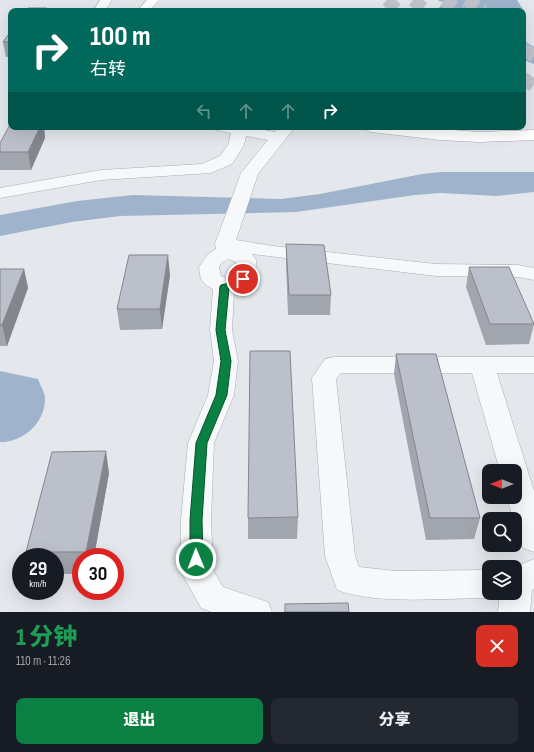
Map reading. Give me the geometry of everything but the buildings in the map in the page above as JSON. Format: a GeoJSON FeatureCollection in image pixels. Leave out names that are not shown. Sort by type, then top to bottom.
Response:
{"type":"FeatureCollection","features":[{"type":"Feature","properties":{"kind":"street"},"geometry":{"type":"LineString","coordinates":[[147,8],[154,0]]}},
{"type":"Feature","properties":{"kind":"street"},"geometry":{"type":"LineString","coordinates":[[0,193],[101,175],[205,169],[226,160],[236,145],[240,130],[283,132]]}},
{"type":"Feature","properties":{"kind":"street"},"geometry":{"type":"LineString","coordinates":[[397,130],[480,138],[534,135]]}},
{"type":"Feature","properties":{"kind":"street"},"geometry":{"type":"LineString","coordinates":[[225,248],[234,216],[250,173],[283,132]]}},
{"type":"Feature","properties":{"kind":"street"},"geometry":{"type":"LineString","coordinates":[[225,248],[436,270],[518,271],[534,274]]}},
{"type":"Feature","properties":{"kind":"street"},"geometry":{"type":"LineString","coordinates":[[225,248],[239,254],[246,260],[243,279],[236,284],[224,286],[221,330],[226,361],[221,395],[202,443],[196,520],[196,572],[212,598],[256,612]]}},
{"type":"Feature","properties":{"kind":"street"},"geometry":{"type":"LineString","coordinates":[[482,586],[396,585],[348,580],[340,556],[324,378],[334,365],[534,365]]}},
{"type":"Feature","properties":{"kind":"street"},"geometry":{"type":"LineString","coordinates":[[482,365],[512,464]]}},
{"type":"Feature","properties":{"kind":"street"},"geometry":{"type":"LineString","coordinates":[[522,499],[534,539]]}},
{"type":"Feature","properties":{"kind":"water"},"geometry":{"type":"Polygon","coordinates":[[[517,0],[522,8],[439,8],[444,2],[438,1],[517,0]]]}},
{"type":"Feature","properties":{"kind":"water"},"geometry":{"type":"Polygon","coordinates":[[[526,42],[534,47],[534,64],[526,61],[526,42]]]}},
{"type":"Feature","properties":{"kind":"water"},"geometry":{"type":"Polygon","coordinates":[[[441,172],[534,172],[534,192],[497,196],[441,193],[415,195],[296,212],[120,216],[72,222],[0,236],[0,215],[77,201],[133,195],[281,199],[320,194],[422,174],[441,172]]]}},
{"type":"Feature","properties":{"kind":"water"},"geometry":{"type":"Polygon","coordinates":[[[0,371],[38,379],[45,397],[42,415],[32,429],[17,438],[0,442],[0,371]]]}},
{"type":"Feature","properties":{"kind":"tunnel"},"geometry":{"type":"LineString","coordinates":[[387,0],[395,8]]}},
{"type":"Feature","properties":{"kind":"tunnel"},"geometry":{"type":"LineString","coordinates":[[413,0],[423,8]]}},
{"type":"Feature","properties":{"kind":"tunnel"},"geometry":{"type":"LineString","coordinates":[[444,0],[456,8]]}},
{"type":"Feature","properties":{"kind":"tunnel"},"geometry":{"type":"LineString","coordinates":[[466,0],[479,8]]}},
{"type":"Feature","properties":{"kind":"tunnel"},"geometry":{"type":"LineString","coordinates":[[526,51],[534,56]]}},
{"type":"Feature","properties":{"kind":"tunnel"},"geometry":{"type":"LineString","coordinates":[[526,80],[534,86]]}},
{"type":"Feature","properties":{"kind":"route"},"geometry":{"type":"LineString","coordinates":[[196,559],[196,520],[202,443],[221,395],[226,361],[221,330],[224,286],[236,284],[243,279]]}}]}
